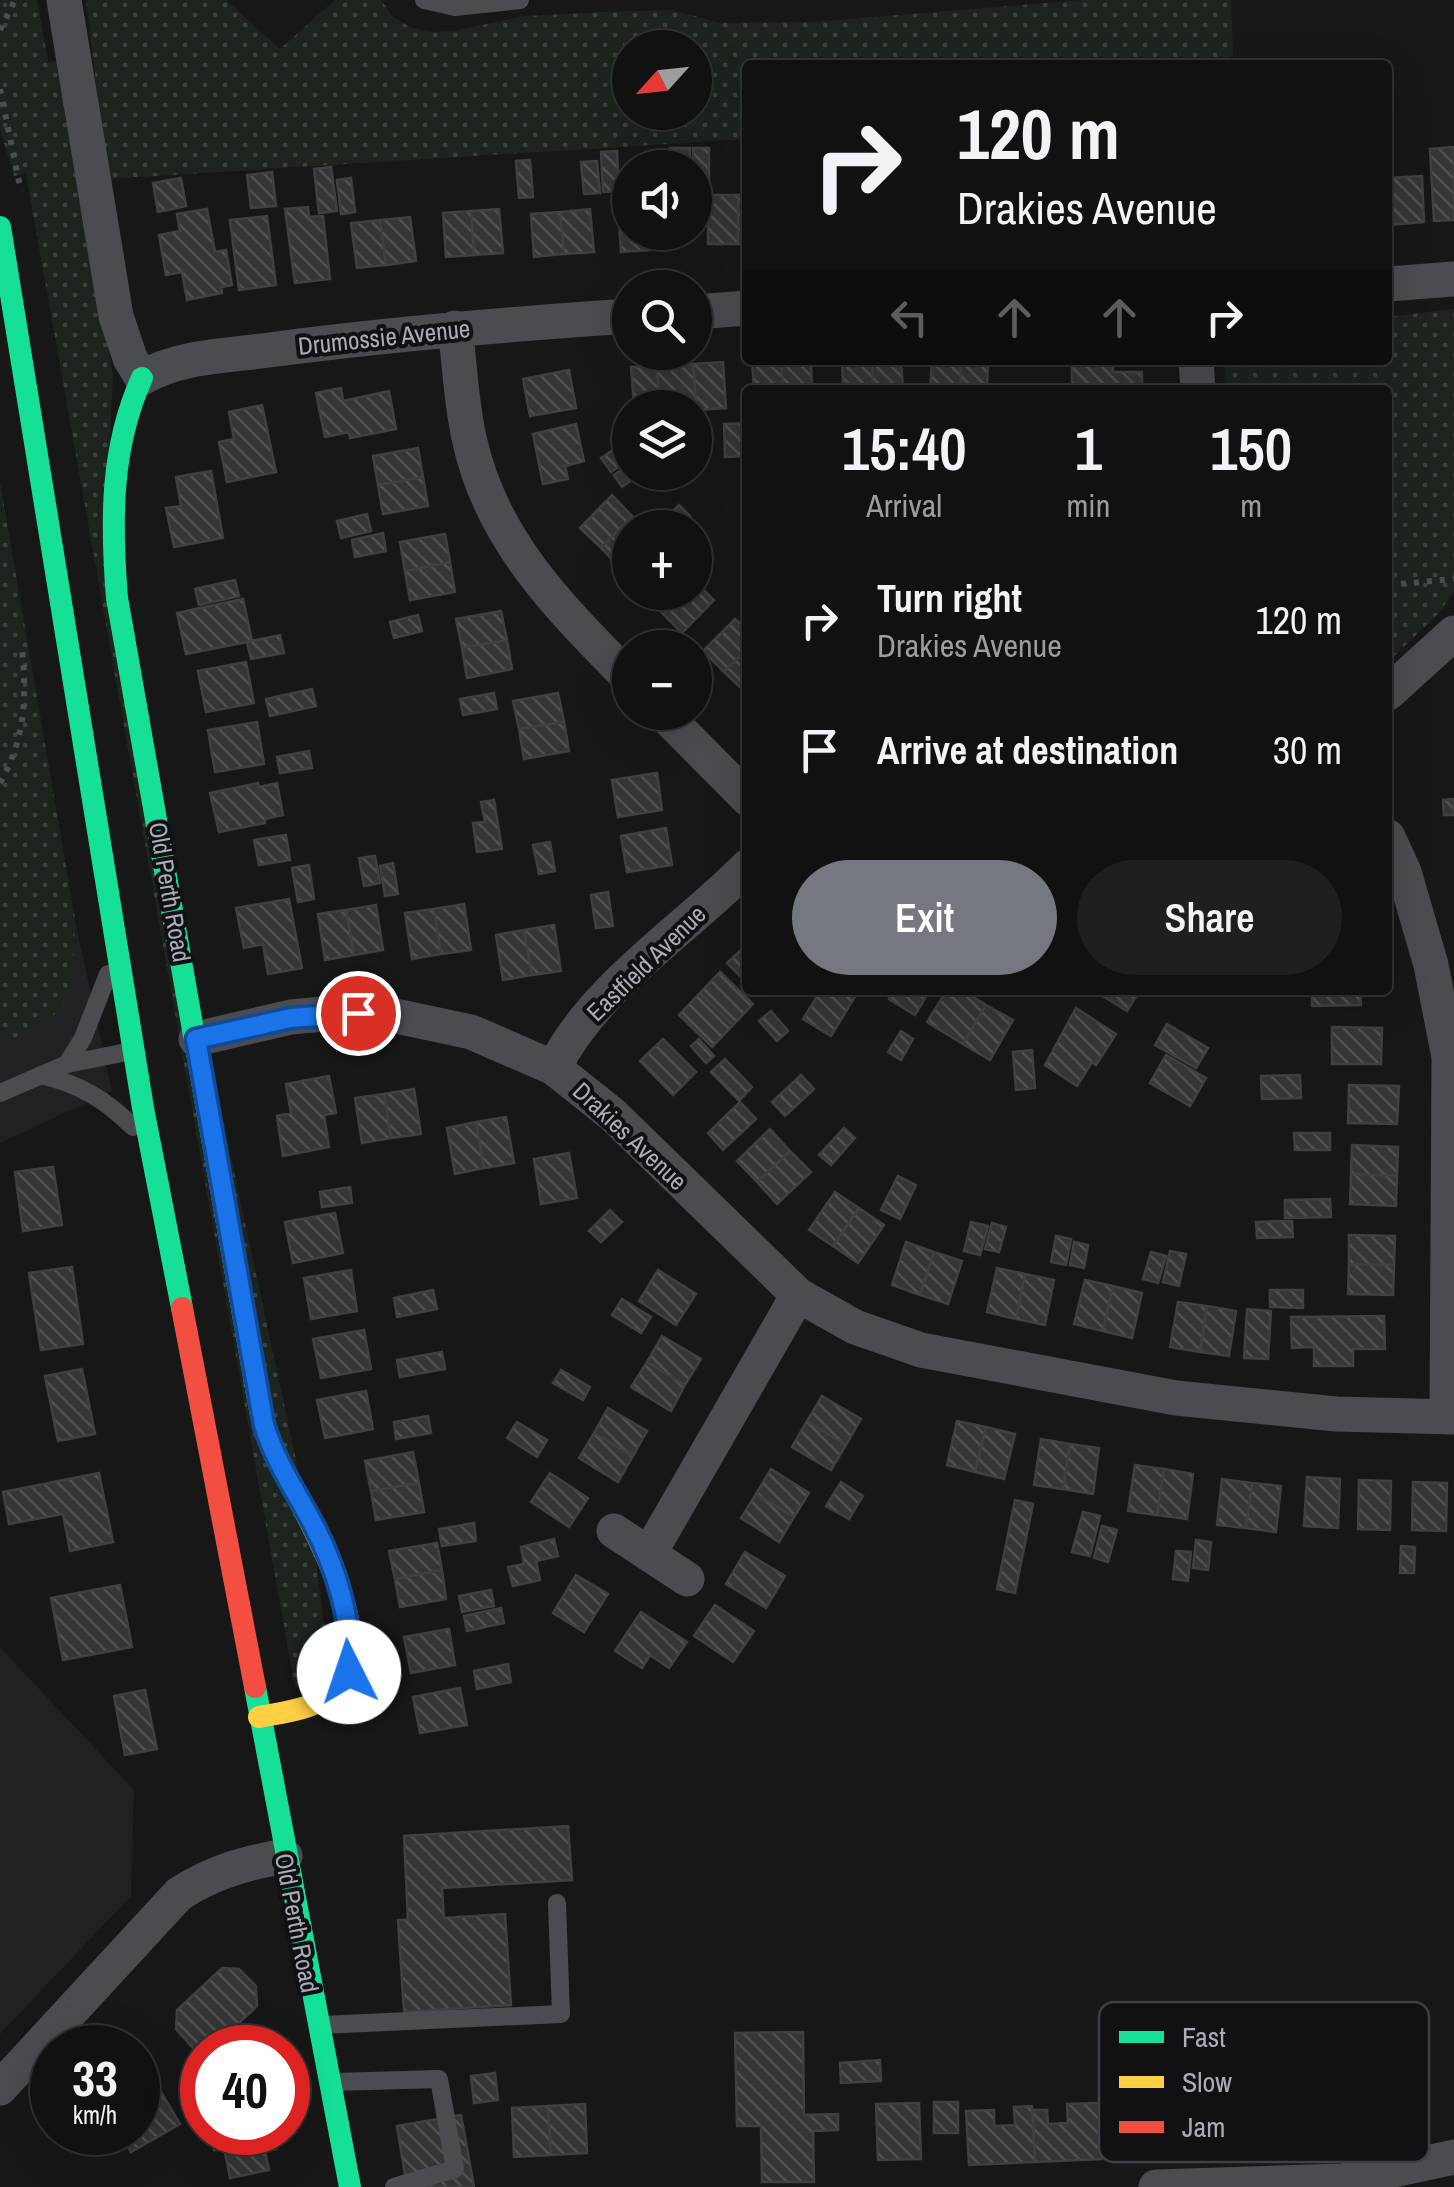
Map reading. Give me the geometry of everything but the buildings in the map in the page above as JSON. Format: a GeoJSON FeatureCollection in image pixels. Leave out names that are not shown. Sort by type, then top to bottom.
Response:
{"type":"FeatureCollection","features":[{"type":"Feature","properties":{"kind":"main road","name":"Old Perth Road"},"geometry":{"type":"LineString","coordinates":[[0,227],[150,1146],[316,2026],[350,2187]]}},
{"type":"Feature","properties":{"kind":"main road","name":"Old Perth Road"},"geometry":{"type":"LineString","coordinates":[[142,378],[124,421],[114,519],[121,617],[264,1425],[271,1450],[324,1546],[351,1649],[349,1672],[338,1688],[300,1708],[259,1717]]}},
{"type":"Feature","properties":{"kind":"street"},"geometry":{"type":"LineString","coordinates":[[64,0],[116,316],[130,358],[142,378]]}},
{"type":"Feature","properties":{"kind":"street"},"geometry":{"type":"LineString","coordinates":[[1392,284],[1454,279]]}},
{"type":"Feature","properties":{"kind":"street"},"geometry":{"type":"LineString","coordinates":[[712,311],[742,308]]}},
{"type":"Feature","properties":{"kind":"street","name":"Drumossie Avenue"},"geometry":{"type":"LineString","coordinates":[[142,378],[175,363],[456,328],[612,317]]}},
{"type":"Feature","properties":{"kind":"street"},"geometry":{"type":"LineString","coordinates":[[456,328],[470,441],[489,503],[514,547],[553,601],[612,662]]}},
{"type":"Feature","properties":{"kind":"street"},"geometry":{"type":"LineString","coordinates":[[1392,689],[1454,632]]}},
{"type":"Feature","properties":{"kind":"street"},"geometry":{"type":"LineString","coordinates":[[680,730],[742,793]]}},
{"type":"Feature","properties":{"kind":"street"},"geometry":{"type":"LineString","coordinates":[[1392,846],[1404,872],[1431,965],[1449,1057],[1451,1417]]}},
{"type":"Feature","properties":{"kind":"street","name":"Eastfield Avenue"},"geometry":{"type":"LineString","coordinates":[[554,1068],[562,1050],[596,1006],[742,872]]}},
{"type":"Feature","properties":{"kind":"street","name":"Drakies Avenue"},"geometry":{"type":"LineString","coordinates":[[196,1039],[291,1018],[382,1013],[471,1032],[554,1068],[613,1115],[798,1296],[855,1327],[921,1350],[1176,1398],[1336,1414],[1451,1417]]}},
{"type":"Feature","properties":{"kind":"street"},"geometry":{"type":"LineString","coordinates":[[649,1554],[798,1296]]}},
{"type":"Feature","properties":{"kind":"street"},"geometry":{"type":"LineString","coordinates":[[614,1531],[687,1579]]}},
{"type":"Feature","properties":{"kind":"street"},"geometry":{"type":"LineString","coordinates":[[0,2088],[180,1894],[208,1876],[232,1867],[285,1856]]}},
{"type":"Feature","properties":{"kind":"street"},"geometry":{"type":"LineString","coordinates":[[1156,2187],[1372,2181],[1454,2157]]}},
{"type":"Feature","properties":{"kind":"lane"},"geometry":{"type":"LineString","coordinates":[[424,0],[454,6],[520,0]]}},
{"type":"Feature","properties":{"kind":"lane"},"geometry":{"type":"LineString","coordinates":[[66,1064],[83,1038],[116,955]]}},
{"type":"Feature","properties":{"kind":"lane"},"geometry":{"type":"LineString","coordinates":[[0,1093],[66,1064],[134,1051]]}},
{"type":"Feature","properties":{"kind":"lane"},"geometry":{"type":"LineString","coordinates":[[40,1075],[74,1083],[112,1106],[150,1146]]}},
{"type":"Feature","properties":{"kind":"lane"},"geometry":{"type":"LineString","coordinates":[[316,2026],[562,2014],[557,1904]]}},
{"type":"Feature","properties":{"kind":"lane"},"geometry":{"type":"LineString","coordinates":[[328,2082],[439,2080],[455,2169],[394,2187]]}},
{"type":"Feature","properties":{"kind":"path"},"geometry":{"type":"LineString","coordinates":[[0,30],[15,0]]}},
{"type":"Feature","properties":{"kind":"path"},"geometry":{"type":"LineString","coordinates":[[0,89],[22,195]]}},
{"type":"Feature","properties":{"kind":"path"},"geometry":{"type":"LineString","coordinates":[[1392,585],[1454,579]]}},
{"type":"Feature","properties":{"kind":"path"},"geometry":{"type":"LineString","coordinates":[[0,783],[10,765],[26,701],[22,647],[34,642]]}},
{"type":"Feature","properties":{"kind":"shaded area"},"geometry":{"type":"Polygon","coordinates":[[[0,0],[37,0],[48,62],[60,61],[113,377],[103,561],[313,1539],[329,1661],[316,1677],[295,1688],[26,174],[14,176],[0,129],[0,0]]]}},
{"type":"Feature","properties":{"kind":"shaded area"},"geometry":{"type":"Polygon","coordinates":[[[86,0],[226,0],[280,49],[335,0],[381,0],[393,17],[412,28],[431,32],[525,16],[607,12],[673,10],[720,23],[812,22],[1082,0],[1231,0],[1233,55],[1228,60],[742,60],[742,139],[108,179],[86,0]]]}},
{"type":"Feature","properties":{"kind":"shaded area"},"geometry":{"type":"Polygon","coordinates":[[[1454,309],[1454,592],[1438,614],[1392,658],[1392,385],[1226,385],[1224,365],[1392,365],[1392,317],[1454,309]]]}},
{"type":"Feature","properties":{"kind":"shaded area"},"geometry":{"type":"Polygon","coordinates":[[[0,482],[75,919],[73,969],[66,1000],[45,1022],[0,1045],[3,639],[0,482]]]}},
{"type":"Feature","properties":{"kind":"shaded area"},"geometry":{"type":"Polygon","coordinates":[[[0,574],[112,1091],[0,1143],[0,574]]]}},
{"type":"Feature","properties":{"kind":"shaded area"},"geometry":{"type":"Polygon","coordinates":[[[0,1647],[134,1790],[131,1896],[0,2034],[0,1647]]]}},
{"type":"Feature","properties":{"kind":"traffic: fast"},"geometry":{"type":"LineString","coordinates":[[0,227],[143,1108],[182,1308]]}},
{"type":"Feature","properties":{"kind":"traffic: fast"},"geometry":{"type":"LineString","coordinates":[[142,378],[131,404],[118,459],[114,542],[117,598],[255,1382]]}},
{"type":"Feature","properties":{"kind":"traffic: fast"},"geometry":{"type":"LineString","coordinates":[[255,1687],[350,2187]]}},
{"type":"Feature","properties":{"kind":"traffic: slow"},"geometry":{"type":"LineString","coordinates":[[255,1382],[266,1434],[330,1565],[351,1635],[349,1665],[337,1689],[311,1705],[259,1717]]}},
{"type":"Feature","properties":{"kind":"traffic: jam"},"geometry":{"type":"LineString","coordinates":[[182,1308],[255,1687]]}},
{"type":"Feature","properties":{"kind":"route"},"geometry":{"type":"LineString","coordinates":[[349,1672],[351,1649],[324,1546],[271,1450],[264,1425],[196,1039],[291,1018],[358,1013]]}}]}
